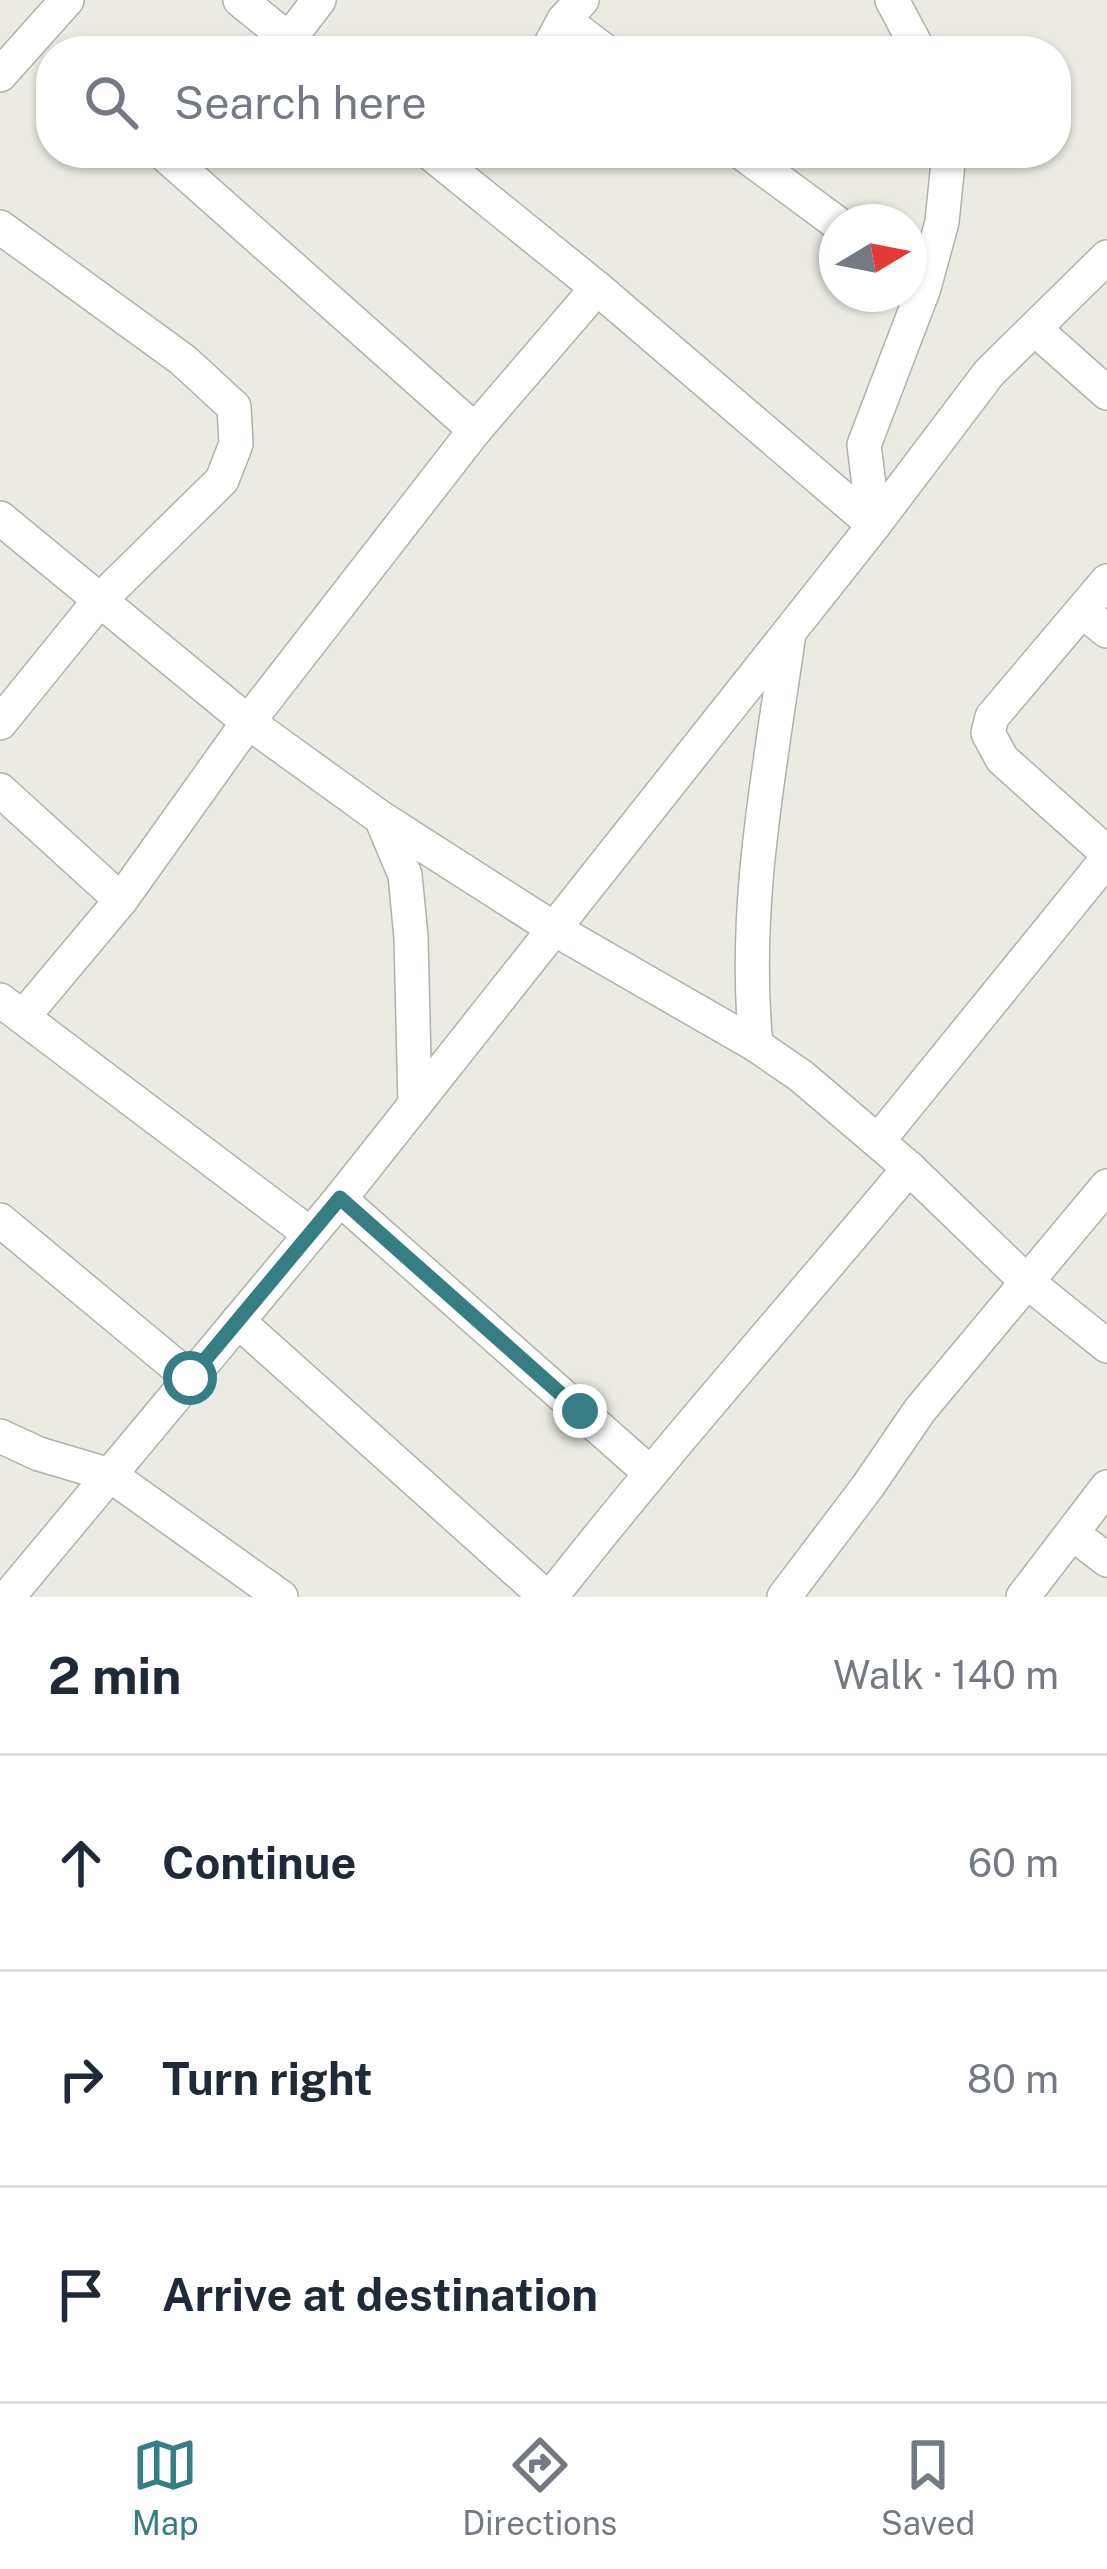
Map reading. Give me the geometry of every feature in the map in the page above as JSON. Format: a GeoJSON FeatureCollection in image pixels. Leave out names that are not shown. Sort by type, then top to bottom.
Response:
{"type":"FeatureCollection","features":[{"type":"Feature","properties":{"kind":"street"},"geometry":{"type":"LineString","coordinates":[[46,36],[67,0]]}},
{"type":"Feature","properties":{"kind":"street"},"geometry":{"type":"LineString","coordinates":[[240,0],[285,36]]}},
{"type":"Feature","properties":{"kind":"street"},"geometry":{"type":"LineString","coordinates":[[301,36],[319,0]]}},
{"type":"Feature","properties":{"kind":"street"},"geometry":{"type":"LineString","coordinates":[[892,0],[911,36]]}},
{"type":"Feature","properties":{"kind":"street"},"geometry":{"type":"LineString","coordinates":[[557,36],[573,10],[593,36]]}},
{"type":"Feature","properties":{"kind":"street"},"geometry":{"type":"LineString","coordinates":[[0,75],[36,49]]}},
{"type":"Feature","properties":{"kind":"street"},"geometry":{"type":"LineString","coordinates":[[180,168],[475,430]]}},
{"type":"Feature","properties":{"kind":"street"},"geometry":{"type":"LineString","coordinates":[[472,168],[597,288],[874,525]]}},
{"type":"Feature","properties":{"kind":"street"},"geometry":{"type":"LineString","coordinates":[[762,168],[819,211]]}},
{"type":"Feature","properties":{"kind":"street"},"geometry":{"type":"LineString","coordinates":[[927,259],[942,222],[947,168]]}},
{"type":"Feature","properties":{"kind":"street"},"geometry":{"type":"LineString","coordinates":[[0,227],[183,360],[233,407],[236,444],[222,480],[99,601],[0,723]]}},
{"type":"Feature","properties":{"kind":"street"},"geometry":{"type":"LineString","coordinates":[[0,1583],[6,1597],[340,1198],[556,930],[989,373],[1107,256]]}},
{"type":"Feature","properties":{"kind":"street"},"geometry":{"type":"LineString","coordinates":[[310,1234],[11,1008],[121,900],[248,722],[475,430],[597,288]]}},
{"type":"Feature","properties":{"kind":"street"},"geometry":{"type":"LineString","coordinates":[[874,525],[864,445],[908,312]]}},
{"type":"Feature","properties":{"kind":"street"},"geometry":{"type":"LineString","coordinates":[[1036,330],[1107,393]]}},
{"type":"Feature","properties":{"kind":"street"},"geometry":{"type":"LineString","coordinates":[[0,518],[248,722],[381,818],[556,930],[802,1076],[909,1168],[1025,1280],[1107,1346]]}},
{"type":"Feature","properties":{"kind":"street"},"geometry":{"type":"LineString","coordinates":[[878,1141],[1107,856],[1002,759],[988,734],[992,718],[1095,621],[1107,581]]}},
{"type":"Feature","properties":{"kind":"street"},"geometry":{"type":"LineString","coordinates":[[756,1045],[749,982],[757,863],[789,631]]}},
{"type":"Feature","properties":{"kind":"street"},"geometry":{"type":"LineString","coordinates":[[0,790],[121,900]]}},
{"type":"Feature","properties":{"kind":"street"},"geometry":{"type":"LineString","coordinates":[[381,818],[405,875],[415,1104]]}},
{"type":"Feature","properties":{"kind":"street"},"geometry":{"type":"LineString","coordinates":[[238,1321],[549,1597],[649,1472],[734,1379],[909,1168]]}},
{"type":"Feature","properties":{"kind":"street"},"geometry":{"type":"LineString","coordinates":[[784,1597],[920,1410],[1107,1186]]}},
{"type":"Feature","properties":{"kind":"street"},"geometry":{"type":"LineString","coordinates":[[340,1198],[649,1472]]}},
{"type":"Feature","properties":{"kind":"street"},"geometry":{"type":"LineString","coordinates":[[0,1220],[190,1378]]}},
{"type":"Feature","properties":{"kind":"street"},"geometry":{"type":"LineString","coordinates":[[0,1436],[39,1454],[110,1475],[281,1597]]}},
{"type":"Feature","properties":{"kind":"street"},"geometry":{"type":"LineString","coordinates":[[1023,1597],[1107,1487]]}},
{"type":"Feature","properties":{"kind":"street"},"geometry":{"type":"LineString","coordinates":[[1072,1534],[1107,1561]]}},
{"type":"Feature","properties":{"kind":"route"},"geometry":{"type":"LineString","coordinates":[[190,1378],[340,1198],[580,1411]]}}]}
